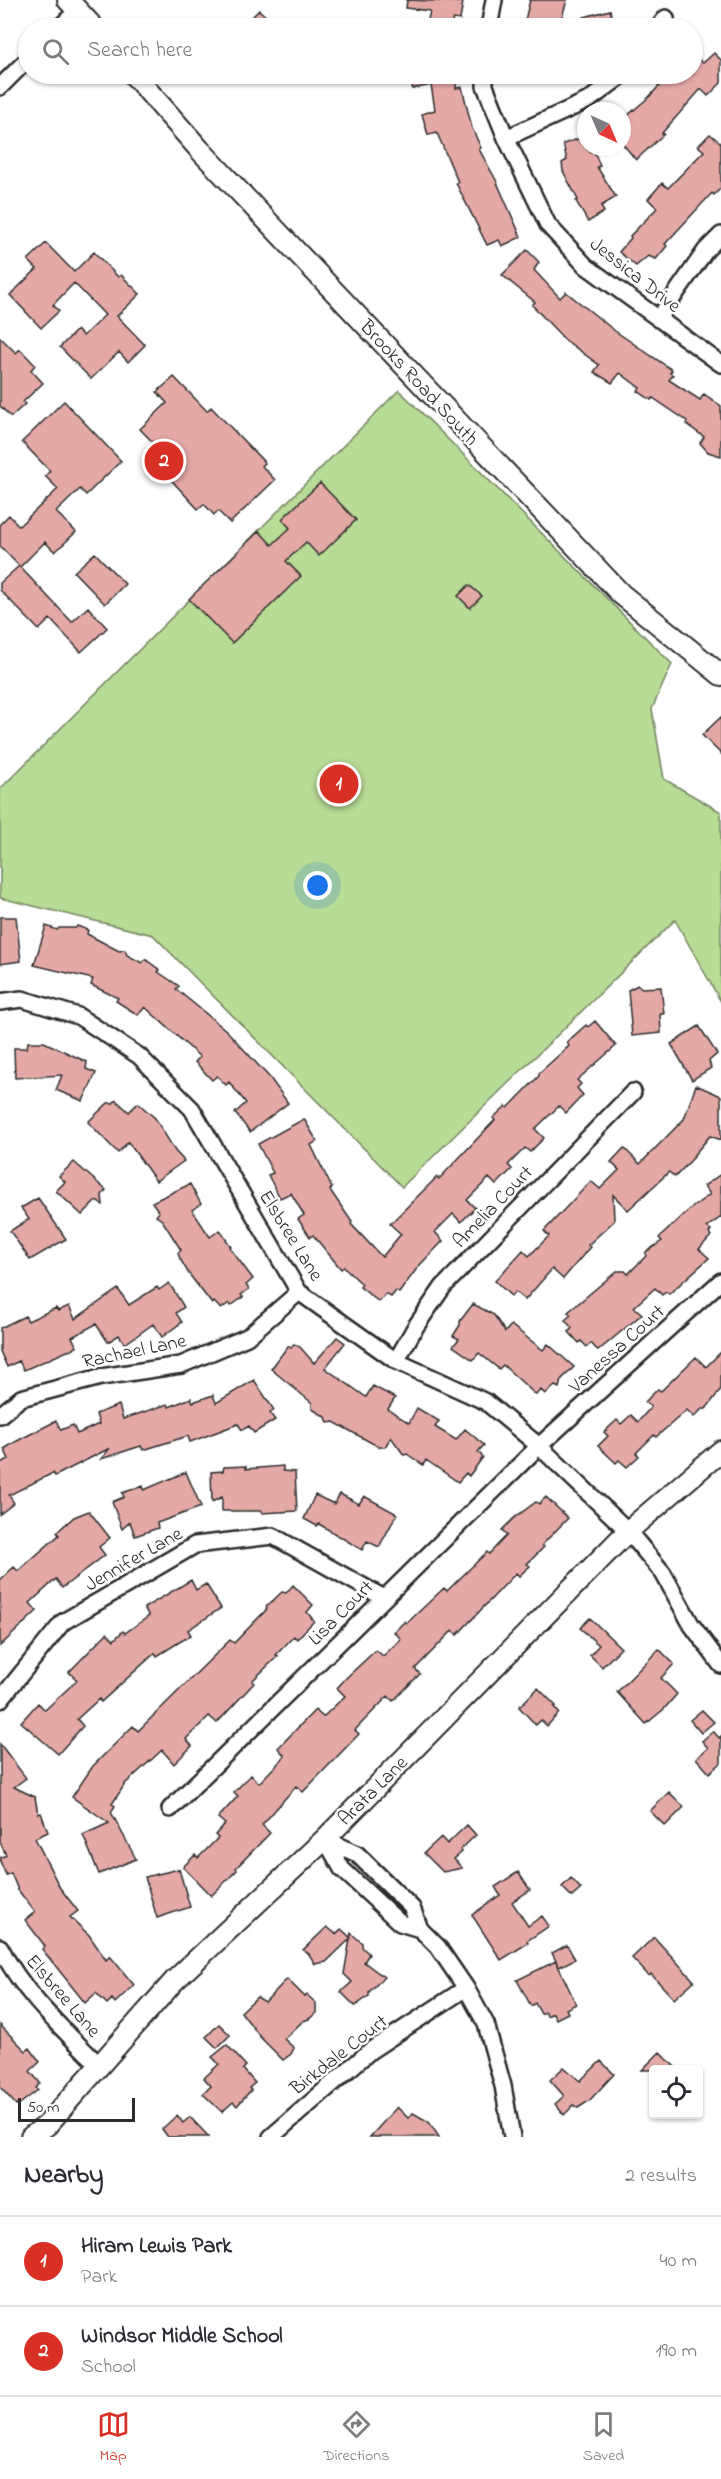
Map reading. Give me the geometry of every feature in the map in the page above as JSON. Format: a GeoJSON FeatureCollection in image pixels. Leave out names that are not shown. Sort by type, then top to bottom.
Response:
{"type":"FeatureCollection","features":[{"type":"Feature","properties":{"kind":"street"},"geometry":{"type":"LineString","coordinates":[[491,18],[494,0]]}},
{"type":"Feature","properties":{"kind":"street"},"geometry":{"type":"LineString","coordinates":[[65,18],[73,5],[85,18]]}},
{"type":"Feature","properties":{"kind":"street"},"geometry":{"type":"LineString","coordinates":[[0,87],[18,69]]}},
{"type":"Feature","properties":{"kind":"street","name":"Brooks Road South"},"geometry":{"type":"LineString","coordinates":[[142,84],[200,150],[621,594],[721,675]]}},
{"type":"Feature","properties":{"kind":"street","name":"Jessica Drive"},"geometry":{"type":"LineString","coordinates":[[485,84],[506,138],[548,225],[586,266],[721,364]]}},
{"type":"Feature","properties":{"kind":"street"},"geometry":{"type":"LineString","coordinates":[[506,138],[589,100],[611,84]]}},
{"type":"Feature","properties":{"kind":"street"},"geometry":{"type":"LineString","coordinates":[[658,319],[706,250],[721,235]]}},
{"type":"Feature","properties":{"kind":"street","name":"Elsbree Lane"},"geometry":{"type":"LineString","coordinates":[[0,1002],[22,999],[78,1016],[139,1056],[192,1108],[299,1292],[396,1361],[486,1402],[539,1446],[628,1531],[663,1573],[691,1624],[721,1665]]}},
{"type":"Feature","properties":{"kind":"street","name":"Amelia Court"},"geometry":{"type":"LineString","coordinates":[[396,1361],[416,1326],[443,1287],[633,1092]]}},
{"type":"Feature","properties":{"kind":"street","name":"Vanessa Court"},"geometry":{"type":"LineString","coordinates":[[539,1446],[721,1281]]}},
{"type":"Feature","properties":{"kind":"street","name":"Rachael Lane"},"geometry":{"type":"LineString","coordinates":[[0,1414],[21,1398],[101,1377],[181,1365],[247,1337],[299,1292]]}},
{"type":"Feature","properties":{"kind":"street","name":"Lisa Court"},"geometry":{"type":"LineString","coordinates":[[170,1809],[539,1446]]}},
{"type":"Feature","properties":{"kind":"street","name":"Arata Lane"},"geometry":{"type":"LineString","coordinates":[[32,2137],[47,2125],[175,1980],[325,1839],[628,1531],[721,1451]]}},
{"type":"Feature","properties":{"kind":"street","name":"Jennifer Lane"},"geometry":{"type":"LineString","coordinates":[[0,1700],[63,1622],[195,1545],[273,1536],[384,1598]]}},
{"type":"Feature","properties":{"kind":"street"},"geometry":{"type":"LineString","coordinates":[[325,1839],[357,1854],[412,1908],[420,1929],[438,1947],[466,1988],[486,2024],[503,2086],[512,2137]]}},
{"type":"Feature","properties":{"kind":"street","name":"Elsbree Lane"},"geometry":{"type":"LineString","coordinates":[[0,1947],[5,1972],[100,2066]]}},
{"type":"Feature","properties":{"kind":"street","name":"Birkdale Court"},"geometry":{"type":"LineString","coordinates":[[271,2137],[370,2051],[466,1988]]}},
{"type":"Feature","properties":{"kind":"green space"},"geometry":{"type":"Polygon","coordinates":[[[399,390],[672,664],[652,709],[664,779],[721,812],[721,1002],[675,920],[402,1187],[153,935],[0,898],[0,789],[399,390]]]}},
{"type":"Feature","properties":{"kind":"building"},"geometry":{"type":"Polygon","coordinates":[[[407,0],[463,2],[460,18],[428,18],[430,11],[406,8],[407,0]]]}},
{"type":"Feature","properties":{"kind":"building"},"geometry":{"type":"Polygon","coordinates":[[[530,0],[567,0],[562,18],[526,18],[530,0]]]}},
{"type":"Feature","properties":{"kind":"building"},"geometry":{"type":"Polygon","coordinates":[[[259,10],[268,18],[251,18],[259,10]]]}},
{"type":"Feature","properties":{"kind":"building"},"geometry":{"type":"Polygon","coordinates":[[[610,10],[612,18],[584,18],[610,10]]]}},
{"type":"Feature","properties":{"kind":"building"},"geometry":{"type":"Polygon","coordinates":[[[714,53],[721,60],[721,83],[708,96],[701,89],[662,133],[664,134],[636,160],[631,154],[631,113],[661,84],[703,84],[703,63],[714,53]]]}},
{"type":"Feature","properties":{"kind":"building"},"geometry":{"type":"Polygon","coordinates":[[[412,84],[456,84],[456,88],[462,87],[472,128],[481,148],[479,149],[496,180],[521,237],[502,246],[499,240],[487,245],[456,183],[458,182],[437,133],[428,135],[422,114],[435,110],[431,85],[412,89],[412,84]]]}},
{"type":"Feature","properties":{"kind":"building"},"geometry":{"type":"Polygon","coordinates":[[[710,134],[721,143],[721,188],[714,195],[712,193],[665,244],[667,246],[656,259],[648,256],[636,266],[619,252],[631,238],[630,236],[657,208],[648,199],[662,183],[668,188],[704,151],[698,146],[710,134]]]}},
{"type":"Feature","properties":{"kind":"building"},"geometry":{"type":"Polygon","coordinates":[[[577,139],[577,156],[596,156],[600,166],[597,167],[616,197],[601,206],[604,212],[588,222],[563,171],[562,163],[567,160],[563,144],[577,139]]]}},
{"type":"Feature","properties":{"kind":"building"},"geometry":{"type":"Polygon","coordinates":[[[46,243],[74,272],[94,252],[118,277],[121,275],[140,294],[117,316],[145,345],[128,362],[119,352],[91,379],[60,347],[77,330],[83,336],[105,315],[74,283],[53,305],[59,311],[41,328],[10,295],[37,269],[28,260],[46,243]]]}},
{"type":"Feature","properties":{"kind":"building"},"geometry":{"type":"Polygon","coordinates":[[[527,250],[539,262],[534,270],[560,298],[566,292],[615,331],[672,370],[670,373],[673,375],[669,380],[700,400],[704,394],[721,406],[721,456],[708,452],[700,443],[704,437],[686,424],[687,421],[653,398],[651,400],[638,391],[640,388],[620,373],[612,383],[594,372],[599,365],[564,339],[532,305],[535,302],[502,275],[527,250]]]}},
{"type":"Feature","properties":{"kind":"building"},"geometry":{"type":"Polygon","coordinates":[[[0,337],[16,353],[20,349],[35,365],[31,370],[43,383],[11,417],[0,406],[0,337]]]}},
{"type":"Feature","properties":{"kind":"building"},"geometry":{"type":"Polygon","coordinates":[[[174,377],[207,411],[211,407],[265,463],[262,466],[275,480],[230,523],[218,511],[214,515],[204,504],[198,509],[162,470],[167,466],[158,457],[163,453],[140,429],[167,403],[157,392],[174,377]]]}},
{"type":"Feature","properties":{"kind":"building"},"geometry":{"type":"Polygon","coordinates":[[[64,401],[121,461],[86,495],[80,489],[56,512],[76,532],[55,552],[45,542],[20,567],[72,622],[88,607],[107,628],[81,652],[50,619],[39,630],[0,590],[0,583],[19,566],[0,546],[0,524],[9,515],[19,526],[58,489],[45,476],[50,471],[22,442],[64,401]]]}},
{"type":"Feature","properties":{"kind":"building"},"geometry":{"type":"Polygon","coordinates":[[[320,483],[356,520],[319,556],[306,542],[286,561],[301,576],[232,643],[189,599],[259,531],[272,545],[290,528],[282,519],[320,483]]]}},
{"type":"Feature","properties":{"kind":"building"},"geometry":{"type":"Polygon","coordinates":[[[95,553],[125,584],[105,604],[74,572],[95,553]]]}},
{"type":"Feature","properties":{"kind":"building"},"geometry":{"type":"Polygon","coordinates":[[[469,585],[482,596],[470,608],[458,596],[469,585]]]}},
{"type":"Feature","properties":{"kind":"building"},"geometry":{"type":"Polygon","coordinates":[[[721,717],[721,754],[702,735],[721,717]]]}},
{"type":"Feature","properties":{"kind":"building"},"geometry":{"type":"Polygon","coordinates":[[[0,917],[16,917],[21,961],[0,964],[0,917]]]}},
{"type":"Feature","properties":{"kind":"building"},"geometry":{"type":"Polygon","coordinates":[[[46,926],[57,930],[77,926],[88,930],[87,934],[119,951],[125,950],[127,955],[142,963],[145,959],[160,970],[158,972],[179,986],[176,989],[227,1031],[270,1078],[288,1103],[250,1132],[235,1113],[246,1103],[229,1082],[226,1085],[217,1076],[212,1080],[195,1062],[200,1057],[145,1007],[138,1015],[116,1001],[118,998],[91,985],[93,979],[34,965],[46,926]]]}},
{"type":"Feature","properties":{"kind":"building"},"geometry":{"type":"Polygon","coordinates":[[[638,985],[642,988],[661,987],[664,1014],[660,1014],[661,1033],[632,1036],[628,990],[638,985]]]}},
{"type":"Feature","properties":{"kind":"building"},"geometry":{"type":"Polygon","coordinates":[[[595,1021],[616,1046],[577,1080],[581,1084],[577,1088],[583,1095],[566,1113],[559,1106],[535,1129],[544,1138],[530,1152],[525,1148],[508,1165],[512,1169],[496,1185],[489,1178],[467,1200],[475,1208],[461,1222],[453,1214],[435,1232],[443,1241],[418,1267],[399,1293],[396,1291],[391,1297],[386,1294],[379,1302],[360,1287],[362,1284],[344,1267],[341,1269],[313,1235],[310,1237],[298,1219],[304,1215],[291,1193],[280,1198],[268,1175],[273,1173],[258,1144],[304,1119],[317,1141],[311,1145],[332,1188],[330,1190],[352,1222],[351,1224],[382,1257],[401,1234],[390,1224],[437,1177],[439,1179],[495,1120],[493,1118],[506,1106],[508,1108],[539,1076],[539,1073],[569,1046],[567,1042],[586,1025],[588,1027],[595,1021]]]}},
{"type":"Feature","properties":{"kind":"building"},"geometry":{"type":"Polygon","coordinates":[[[699,1026],[717,1054],[709,1061],[711,1068],[692,1080],[671,1044],[699,1026]]]}},
{"type":"Feature","properties":{"kind":"building"},"geometry":{"type":"Polygon","coordinates":[[[28,1042],[44,1042],[87,1062],[86,1069],[96,1073],[83,1101],[56,1090],[62,1075],[15,1078],[14,1048],[27,1048],[28,1042]]]}},
{"type":"Feature","properties":{"kind":"building"},"geometry":{"type":"Polygon","coordinates":[[[696,1085],[721,1096],[721,1140],[710,1136],[675,1177],[669,1172],[628,1210],[613,1195],[614,1221],[588,1245],[590,1247],[563,1279],[552,1269],[525,1300],[515,1292],[511,1296],[495,1281],[523,1250],[529,1256],[549,1236],[544,1231],[591,1181],[600,1189],[619,1170],[611,1162],[624,1148],[640,1164],[684,1119],[696,1085]]]}},
{"type":"Feature","properties":{"kind":"building"},"geometry":{"type":"Polygon","coordinates":[[[116,1100],[129,1112],[138,1103],[155,1118],[175,1151],[184,1161],[156,1181],[128,1142],[118,1153],[88,1122],[108,1103],[116,1100]]]}},
{"type":"Feature","properties":{"kind":"building"},"geometry":{"type":"Polygon","coordinates":[[[74,1162],[106,1190],[102,1195],[103,1205],[96,1201],[82,1215],[56,1191],[65,1182],[59,1176],[74,1162]]]}},
{"type":"Feature","properties":{"kind":"building"},"geometry":{"type":"Polygon","coordinates":[[[721,1174],[721,1217],[707,1227],[711,1230],[709,1233],[711,1236],[699,1249],[709,1258],[669,1294],[666,1292],[662,1295],[655,1288],[634,1307],[642,1314],[598,1351],[591,1343],[587,1347],[581,1341],[579,1343],[569,1332],[572,1328],[565,1320],[571,1315],[568,1312],[617,1271],[625,1271],[628,1274],[646,1256],[646,1252],[662,1241],[659,1238],[710,1194],[704,1186],[721,1174]]]}},
{"type":"Feature","properties":{"kind":"building"},"geometry":{"type":"Polygon","coordinates":[[[190,1184],[201,1204],[192,1210],[210,1237],[220,1230],[253,1279],[246,1285],[249,1289],[241,1295],[243,1297],[231,1306],[229,1303],[221,1309],[214,1302],[212,1304],[189,1274],[178,1253],[181,1250],[162,1220],[156,1216],[159,1212],[152,1202],[190,1184]]]}},
{"type":"Feature","properties":{"kind":"building"},"geometry":{"type":"Polygon","coordinates":[[[38,1198],[66,1239],[30,1260],[10,1231],[29,1219],[21,1208],[38,1198]]]}},
{"type":"Feature","properties":{"kind":"building"},"geometry":{"type":"Polygon","coordinates":[[[169,1283],[184,1307],[176,1313],[182,1322],[162,1337],[153,1324],[125,1344],[119,1335],[108,1342],[96,1324],[72,1337],[77,1347],[24,1370],[19,1361],[7,1367],[0,1351],[0,1328],[25,1316],[28,1321],[56,1308],[58,1311],[69,1306],[75,1319],[118,1289],[129,1305],[157,1287],[159,1290],[169,1283]]]}},
{"type":"Feature","properties":{"kind":"building"},"geometry":{"type":"Polygon","coordinates":[[[473,1304],[494,1315],[505,1332],[511,1325],[543,1350],[548,1344],[574,1367],[561,1380],[559,1388],[555,1386],[545,1394],[541,1390],[536,1395],[503,1365],[499,1369],[479,1353],[473,1360],[453,1346],[459,1339],[453,1336],[460,1321],[473,1304]]]}},
{"type":"Feature","properties":{"kind":"building"},"geometry":{"type":"Polygon","coordinates":[[[337,1337],[345,1343],[325,1368],[366,1397],[373,1386],[395,1398],[388,1409],[409,1423],[417,1408],[439,1421],[435,1427],[456,1440],[465,1429],[484,1445],[478,1452],[483,1457],[469,1476],[466,1473],[458,1482],[426,1460],[423,1465],[407,1454],[404,1455],[391,1437],[385,1447],[379,1447],[334,1422],[328,1423],[326,1417],[312,1409],[312,1403],[271,1369],[288,1346],[291,1348],[294,1344],[300,1347],[314,1363],[337,1337]]]}},
{"type":"Feature","properties":{"kind":"building"},"geometry":{"type":"Polygon","coordinates":[[[721,1352],[721,1389],[706,1409],[702,1409],[694,1417],[687,1410],[656,1437],[654,1435],[636,1453],[639,1456],[627,1467],[619,1460],[616,1463],[598,1446],[608,1436],[604,1432],[617,1420],[621,1424],[631,1415],[638,1422],[651,1407],[645,1402],[658,1389],[661,1391],[696,1357],[706,1367],[721,1352]]]}},
{"type":"Feature","properties":{"kind":"building"},"geometry":{"type":"Polygon","coordinates":[[[254,1380],[274,1410],[270,1413],[275,1420],[254,1433],[249,1426],[242,1430],[238,1424],[190,1442],[188,1436],[143,1450],[141,1446],[101,1459],[110,1448],[55,1476],[53,1473],[9,1495],[14,1503],[0,1514],[0,1463],[9,1459],[4,1449],[17,1441],[56,1421],[61,1430],[73,1425],[77,1434],[99,1424],[96,1414],[119,1405],[123,1419],[168,1404],[169,1407],[191,1398],[193,1402],[213,1395],[216,1403],[254,1380]]]}},
{"type":"Feature","properties":{"kind":"building"},"geometry":{"type":"Polygon","coordinates":[[[246,1466],[246,1469],[283,1466],[283,1471],[295,1472],[297,1511],[262,1513],[262,1511],[222,1511],[222,1497],[212,1502],[211,1472],[223,1471],[224,1467],[246,1466]]]}},
{"type":"Feature","properties":{"kind":"building"},"geometry":{"type":"Polygon","coordinates":[[[186,1472],[201,1507],[157,1523],[158,1528],[135,1536],[130,1522],[122,1529],[112,1502],[124,1497],[122,1493],[143,1486],[144,1490],[186,1472]]]}},
{"type":"Feature","properties":{"kind":"building"},"geometry":{"type":"Polygon","coordinates":[[[340,1494],[359,1504],[364,1496],[397,1514],[379,1547],[367,1541],[362,1550],[319,1524],[317,1526],[304,1519],[315,1495],[334,1504],[340,1494]]]}},
{"type":"Feature","properties":{"kind":"building"},"geometry":{"type":"Polygon","coordinates":[[[546,1497],[568,1518],[542,1545],[544,1547],[527,1564],[530,1566],[519,1576],[516,1573],[457,1635],[453,1630],[415,1669],[420,1674],[393,1701],[388,1696],[355,1730],[359,1734],[303,1792],[296,1786],[262,1825],[270,1833],[211,1896],[183,1867],[195,1855],[198,1858],[218,1838],[215,1835],[225,1824],[218,1818],[238,1796],[234,1792],[251,1775],[259,1783],[285,1756],[278,1748],[315,1710],[323,1717],[345,1696],[337,1688],[347,1677],[376,1650],[383,1656],[401,1639],[394,1632],[405,1621],[407,1623],[444,1588],[447,1591],[487,1552],[489,1554],[507,1535],[502,1530],[514,1518],[536,1502],[539,1504],[546,1497]]]}},
{"type":"Feature","properties":{"kind":"building"},"geometry":{"type":"Polygon","coordinates":[[[89,1511],[110,1538],[99,1547],[105,1555],[62,1588],[56,1579],[30,1603],[37,1611],[0,1646],[0,1580],[14,1567],[18,1571],[59,1535],[57,1532],[74,1517],[89,1511]]]}},
{"type":"Feature","properties":{"kind":"building"},"geometry":{"type":"Polygon","coordinates":[[[191,1580],[196,1590],[206,1584],[221,1608],[188,1630],[191,1635],[157,1656],[155,1653],[101,1702],[99,1699],[77,1719],[83,1726],[58,1754],[21,1722],[38,1703],[45,1710],[77,1680],[69,1672],[107,1633],[114,1640],[123,1631],[125,1633],[149,1616],[144,1608],[191,1580]]]}},
{"type":"Feature","properties":{"kind":"building"},"geometry":{"type":"Polygon","coordinates":[[[293,1585],[313,1605],[307,1612],[314,1621],[297,1639],[294,1636],[217,1723],[209,1716],[186,1739],[192,1746],[174,1764],[162,1750],[125,1784],[112,1804],[115,1806],[111,1812],[136,1859],[99,1874],[83,1835],[109,1823],[72,1797],[93,1766],[133,1726],[138,1731],[230,1640],[234,1643],[267,1609],[266,1607],[293,1585]]]}},
{"type":"Feature","properties":{"kind":"building"},"geometry":{"type":"Polygon","coordinates":[[[590,1618],[621,1648],[602,1667],[590,1655],[599,1645],[580,1628],[590,1618]]]}},
{"type":"Feature","properties":{"kind":"building"},"geometry":{"type":"Polygon","coordinates":[[[659,1649],[674,1664],[661,1678],[677,1694],[646,1724],[617,1692],[659,1649]]]}},
{"type":"Feature","properties":{"kind":"building"},"geometry":{"type":"Polygon","coordinates":[[[538,1688],[556,1706],[554,1707],[559,1713],[547,1726],[541,1720],[536,1725],[519,1707],[538,1688]]]}},
{"type":"Feature","properties":{"kind":"building"},"geometry":{"type":"Polygon","coordinates":[[[702,1710],[714,1722],[701,1733],[690,1720],[702,1710]]]}},
{"type":"Feature","properties":{"kind":"building"},"geometry":{"type":"Polygon","coordinates":[[[713,1731],[719,1738],[721,1736],[721,1763],[709,1773],[696,1758],[708,1748],[702,1741],[713,1731]]]}},
{"type":"Feature","properties":{"kind":"building"},"geometry":{"type":"Polygon","coordinates":[[[0,1744],[26,1778],[14,1787],[35,1797],[38,1814],[41,1813],[48,1832],[35,1838],[60,1888],[78,1911],[70,1917],[89,1935],[106,1960],[110,1956],[134,1985],[115,2003],[112,1999],[107,2004],[96,1993],[85,2003],[42,1949],[45,1946],[25,1920],[35,1912],[18,1890],[11,1873],[6,1875],[0,1861],[0,1858],[6,1855],[0,1842],[0,1744]]]}},
{"type":"Feature","properties":{"kind":"building"},"geometry":{"type":"Polygon","coordinates":[[[669,1792],[684,1807],[665,1826],[650,1811],[669,1792]]]}},
{"type":"Feature","properties":{"kind":"building"},"geometry":{"type":"Polygon","coordinates":[[[467,1825],[476,1835],[454,1859],[462,1868],[443,1872],[424,1853],[441,1837],[447,1844],[467,1825]]]}},
{"type":"Feature","properties":{"kind":"building"},"geometry":{"type":"Polygon","coordinates":[[[179,1869],[190,1907],[157,1918],[145,1877],[179,1869]]]}},
{"type":"Feature","properties":{"kind":"building"},"geometry":{"type":"Polygon","coordinates":[[[518,1872],[530,1890],[512,1902],[528,1926],[542,1916],[549,1926],[501,1960],[472,1915],[500,1895],[495,1887],[518,1872]]]}},
{"type":"Feature","properties":{"kind":"building"},"geometry":{"type":"Polygon","coordinates":[[[571,1878],[581,1889],[572,1897],[562,1887],[571,1878]]]}},
{"type":"Feature","properties":{"kind":"building"},"geometry":{"type":"Polygon","coordinates":[[[327,1927],[336,1934],[341,1929],[351,1938],[326,1962],[315,1964],[309,1954],[303,1950],[327,1927]]]}},
{"type":"Feature","properties":{"kind":"building"},"geometry":{"type":"Polygon","coordinates":[[[351,1933],[362,1943],[362,1947],[369,1954],[364,1962],[384,1977],[369,1992],[369,1996],[355,2006],[341,1992],[352,1982],[344,1974],[351,1933]]]}},
{"type":"Feature","properties":{"kind":"building"},"geometry":{"type":"Polygon","coordinates":[[[654,1937],[694,1981],[674,1999],[651,1974],[649,1976],[632,1958],[654,1937]]]}},
{"type":"Feature","properties":{"kind":"building"},"geometry":{"type":"Polygon","coordinates":[[[567,1945],[575,1959],[559,1967],[552,1953],[567,1945]]]}},
{"type":"Feature","properties":{"kind":"building"},"geometry":{"type":"Polygon","coordinates":[[[556,1961],[576,2004],[566,2009],[568,2013],[556,2019],[553,2013],[547,2016],[545,2012],[541,2014],[535,2003],[531,2006],[517,1980],[556,1961]]]}},
{"type":"Feature","properties":{"kind":"building"},"geometry":{"type":"Polygon","coordinates":[[[287,1979],[305,1997],[307,1995],[316,2003],[316,2013],[303,2021],[284,2039],[294,2048],[291,2054],[283,2060],[261,2038],[241,2012],[257,1997],[265,2002],[287,1979]]]}},
{"type":"Feature","properties":{"kind":"building"},"geometry":{"type":"Polygon","coordinates":[[[219,2024],[230,2035],[217,2048],[206,2037],[219,2024]]]}},
{"type":"Feature","properties":{"kind":"building"},"geometry":{"type":"Polygon","coordinates":[[[0,2025],[26,2051],[30,2048],[40,2062],[30,2071],[40,2083],[36,2088],[38,2090],[17,2106],[0,2087],[0,2025]]]}},
{"type":"Feature","properties":{"kind":"building"},"geometry":{"type":"Polygon","coordinates":[[[227,2045],[246,2066],[243,2069],[255,2083],[237,2106],[233,2102],[222,2112],[203,2094],[211,2086],[204,2078],[219,2064],[212,2057],[227,2045]]]}},
{"type":"Feature","properties":{"kind":"building"},"geometry":{"type":"Polygon","coordinates":[[[660,2052],[673,2065],[649,2065],[649,2070],[642,2070],[660,2052]]]}},
{"type":"Feature","properties":{"kind":"building"},"geometry":{"type":"Polygon","coordinates":[[[601,2061],[614,2074],[589,2101],[578,2108],[574,2105],[564,2115],[555,2104],[564,2096],[550,2080],[564,2067],[580,2081],[601,2061]]]}},
{"type":"Feature","properties":{"kind":"building"},"geometry":{"type":"Polygon","coordinates":[[[397,2107],[408,2118],[413,2113],[429,2122],[439,2137],[370,2137],[397,2107]]]}},
{"type":"Feature","properties":{"kind":"building"},"geometry":{"type":"Polygon","coordinates":[[[177,2115],[183,2123],[190,2117],[209,2137],[168,2137],[162,2129],[177,2115]]]}},
{"type":"Feature","properties":{"kind":"place","name":"Windsor Middle School"},"geometry":{"type":"Point","coordinates":[164,461]}},
{"type":"Feature","properties":{"kind":"place","name":"Hiram Lewis Park"},"geometry":{"type":"Point","coordinates":[339,784]}}]}
